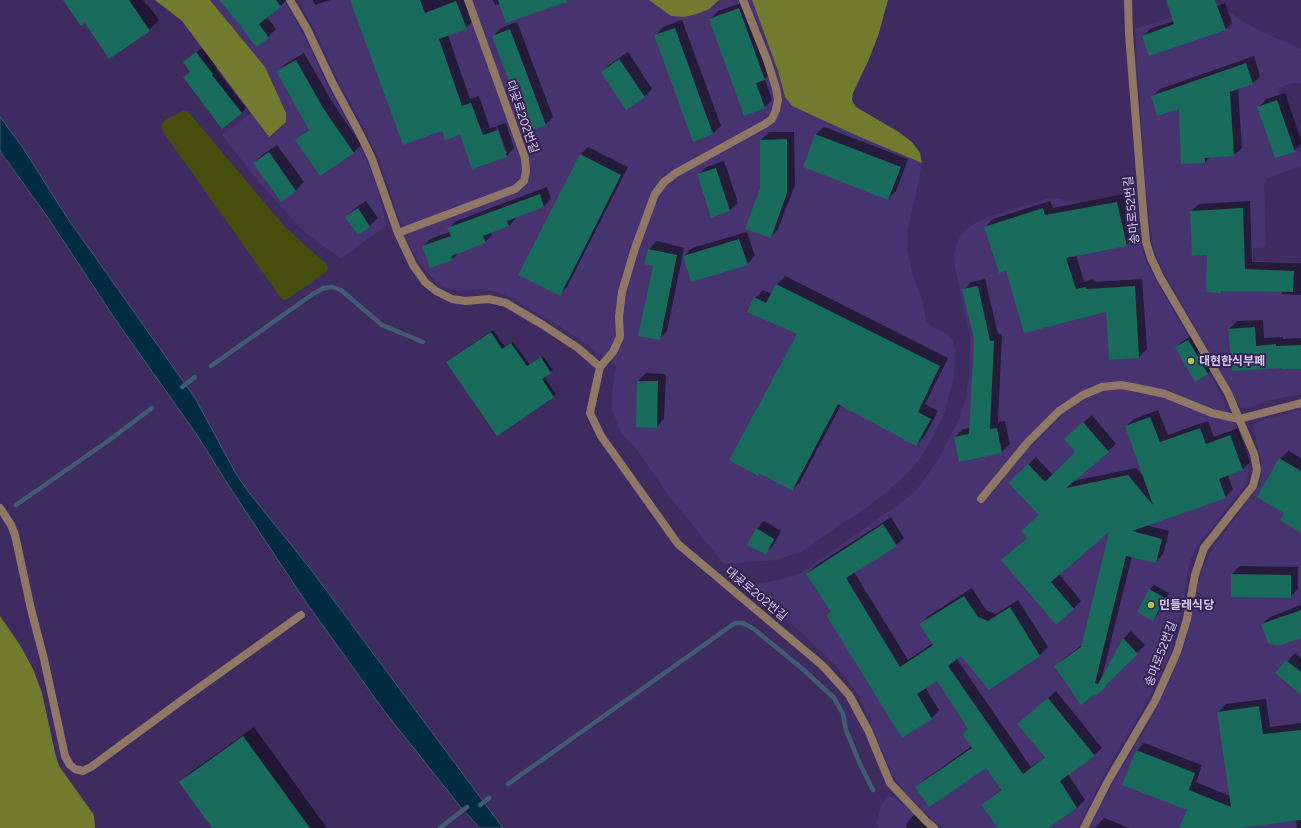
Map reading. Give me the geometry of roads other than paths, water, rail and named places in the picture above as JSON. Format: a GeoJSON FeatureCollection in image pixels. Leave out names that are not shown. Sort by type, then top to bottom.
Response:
{"type":"FeatureCollection","features":[{"type":"Feature","properties":{"kind":"street"},"geometry":{"type":"LineString","coordinates":[[290,0],[308,29],[333,84],[361,136],[372,159],[398,233],[413,266],[425,282],[436,291],[452,299],[465,301],[490,299],[506,303],[578,348],[600,367]]}},
{"type":"Feature","properties":{"kind":"street","name":"대곶로202번길"},"geometry":{"type":"LineString","coordinates":[[398,233],[515,189],[524,181],[526,170],[525,158],[468,0]]}},
{"type":"Feature","properties":{"kind":"street","name":"대곶로202번길"},"geometry":{"type":"LineString","coordinates":[[742,0],[767,60],[776,88],[778,100],[776,110],[772,119],[676,173],[664,182],[655,194],[635,248],[622,292],[619,317],[620,336],[613,352],[600,367],[590,413],[601,436],[678,544],[824,666],[849,695],[868,730],[890,784],[934,828]]}},
{"type":"Feature","properties":{"kind":"street","name":"송마로52번길"},"geometry":{"type":"LineString","coordinates":[[1084,828],[1108,781],[1155,701],[1177,652],[1187,619],[1195,575],[1204,548],[1253,486],[1257,470],[1254,454],[1228,393],[1160,277],[1151,258],[1146,242],[1129,34],[1128,0]]}},
{"type":"Feature","properties":{"kind":"street"},"geometry":{"type":"LineString","coordinates":[[981,499],[1028,442],[1059,411],[1083,395],[1102,387],[1121,385],[1165,394],[1212,413],[1239,419],[1301,403]]}},
{"type":"Feature","properties":{"kind":"street"},"geometry":{"type":"LineString","coordinates":[[0,508],[11,525],[15,535],[65,756],[70,765],[83,771],[91,767],[301,615]]}},
{"type":"Feature","properties":{"kind":"water"},"geometry":{"type":"Polygon","coordinates":[[[0,117],[23,148],[66,216],[195,398],[236,474],[250,494],[309,567],[503,828],[480,828],[459,805],[385,712],[306,602],[197,435],[113,316],[49,219],[0,151],[0,117]]]}},
{"type":"Feature","properties":{"kind":"waterway"},"geometry":{"type":"LineString","coordinates":[[211,366],[313,294],[324,288],[333,287],[341,290],[382,325],[423,342]]}},
{"type":"Feature","properties":{"kind":"waterway"},"geometry":{"type":"LineString","coordinates":[[182,387],[195,377]]}},
{"type":"Feature","properties":{"kind":"waterway"},"geometry":{"type":"LineString","coordinates":[[16,505],[108,441],[152,408]]}},
{"type":"Feature","properties":{"kind":"waterway"},"geometry":{"type":"LineString","coordinates":[[508,784],[735,623],[743,623],[754,629],[806,672],[834,698],[843,714],[846,730],[873,790]]}},
{"type":"Feature","properties":{"kind":"waterway"},"geometry":{"type":"LineString","coordinates":[[480,805],[489,798]]}},
{"type":"Feature","properties":{"kind":"waterway"},"geometry":{"type":"LineString","coordinates":[[440,828],[467,807]]}},
{"type":"Feature","properties":{"kind":"place","name":"대현한식부페"},"geometry":{"type":"Point","coordinates":[1191,361]}},
{"type":"Feature","properties":{"kind":"place","name":"민들레식당"},"geometry":{"type":"Point","coordinates":[1151,605]}}]}
